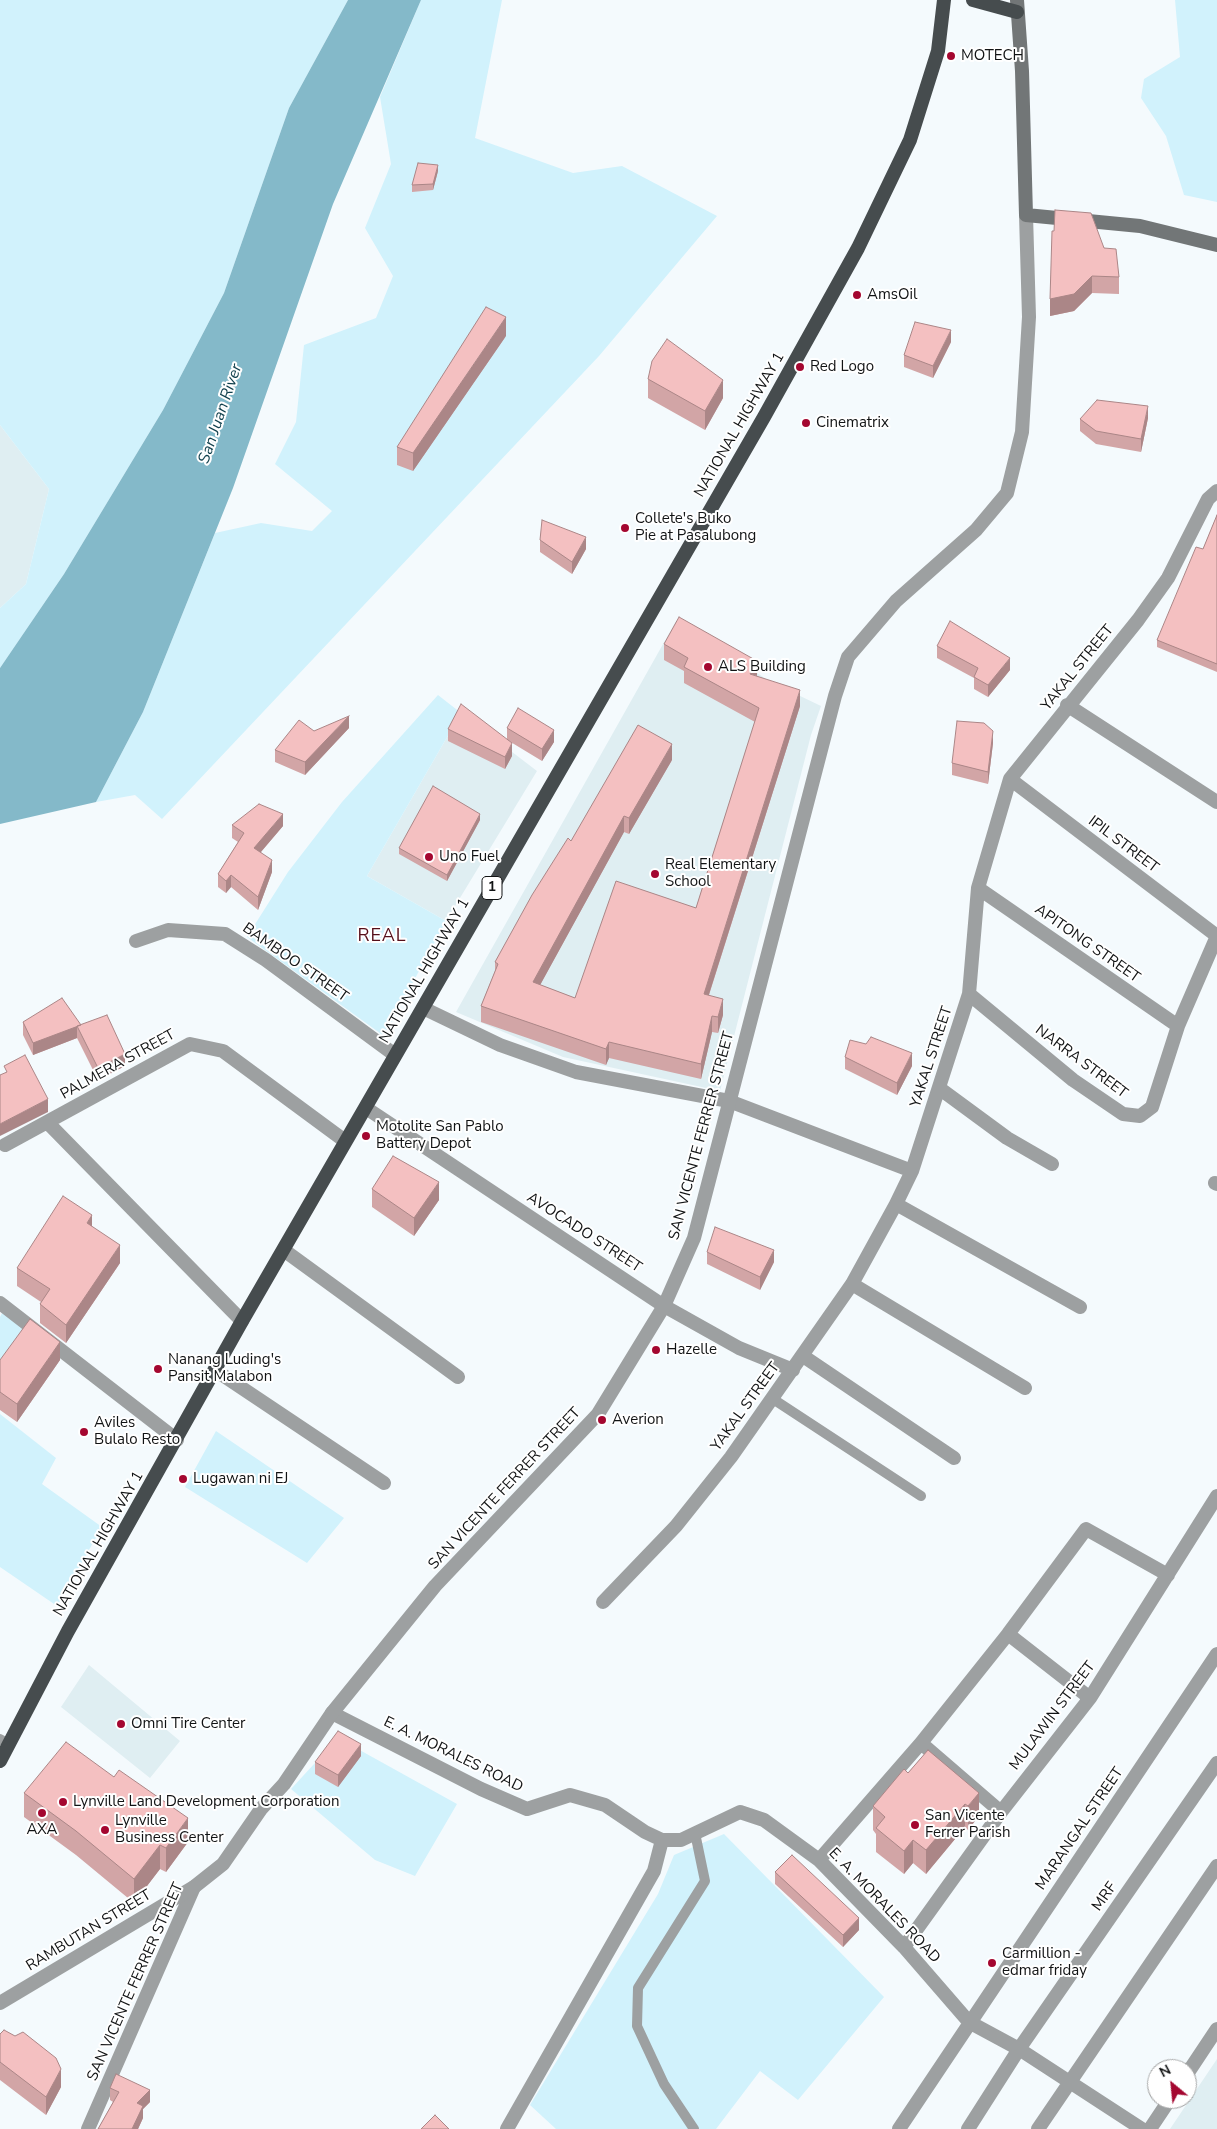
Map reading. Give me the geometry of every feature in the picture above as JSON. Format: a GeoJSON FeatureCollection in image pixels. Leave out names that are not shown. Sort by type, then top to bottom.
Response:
{"type":"FeatureCollection","features":[{"type":"Feature","properties":{"kind":"highway","name":"NATIONAL HIGHWAY 1"},"geometry":{"type":"LineString","coordinates":[[0,1761],[4,1742],[177,1440],[242,1321],[764,417],[858,248],[910,140],[938,51],[944,0]]}},
{"type":"Feature","properties":{"kind":"highway"},"geometry":{"type":"LineString","coordinates":[[973,0],[1017,6]]}},
{"type":"Feature","properties":{"kind":"main road"},"geometry":{"type":"LineString","coordinates":[[1017,6],[1022,71],[1026,215],[1140,226],[1217,244]]}},
{"type":"Feature","properties":{"kind":"street","name":"SAN VICENTE FERRER STREET"},"geometry":{"type":"LineString","coordinates":[[88,2129],[194,1887],[223,1864],[261,1809],[284,1784],[332,1713],[435,1586],[598,1414],[664,1306],[694,1238],[835,696],[848,658],[896,601],[976,530],[1007,493],[1022,432],[1030,317],[1026,215]]}},
{"type":"Feature","properties":{"kind":"street","name":"YAKAL STREET"},"geometry":{"type":"LineString","coordinates":[[603,1602],[676,1526],[731,1457],[852,1284],[912,1171],[969,994],[978,888],[1010,779],[1067,705],[1138,620],[1168,578],[1208,499],[1217,490]]}},
{"type":"Feature","properties":{"kind":"street"},"geometry":{"type":"LineString","coordinates":[[1067,705],[1217,802]]}},
{"type":"Feature","properties":{"kind":"street","name":"IPIL STREET"},"geometry":{"type":"LineString","coordinates":[[1010,779],[1217,936]]}},
{"type":"Feature","properties":{"kind":"street","name":"APITONG STREET"},"geometry":{"type":"LineString","coordinates":[[978,888],[1178,1026]]}},
{"type":"Feature","properties":{"kind":"street","name":"BAMBOO STREET"},"geometry":{"type":"LineString","coordinates":[[136,941],[168,930],[225,934],[266,960],[395,1054]]}},
{"type":"Feature","properties":{"kind":"street","name":"NARRA STREET"},"geometry":{"type":"LineString","coordinates":[[969,994],[1073,1080],[1123,1114],[1140,1116],[1152,1107],[1178,1026],[1217,936]]}},
{"type":"Feature","properties":{"kind":"street"},"geometry":{"type":"LineString","coordinates":[[423,1008],[500,1045],[576,1072],[729,1101],[912,1171]]}},
{"type":"Feature","properties":{"kind":"street","name":"PALMERA STREET"},"geometry":{"type":"LineString","coordinates":[[5,1145],[190,1044],[223,1052],[346,1141]]}},
{"type":"Feature","properties":{"kind":"street"},"geometry":{"type":"LineString","coordinates":[[938,1088],[1007,1138],[1052,1164]]}},
{"type":"Feature","properties":{"kind":"street","name":"AVOCADO STREET"},"geometry":{"type":"LineString","coordinates":[[366,1108],[664,1306],[739,1348],[793,1370]]}},
{"type":"Feature","properties":{"kind":"street"},"geometry":{"type":"LineString","coordinates":[[47,1122],[242,1321]]}},
{"type":"Feature","properties":{"kind":"street"},"geometry":{"type":"LineString","coordinates":[[896,1204],[1080,1307]]}},
{"type":"Feature","properties":{"kind":"street"},"geometry":{"type":"LineString","coordinates":[[284,1251],[458,1377]]}},
{"type":"Feature","properties":{"kind":"street"},"geometry":{"type":"LineString","coordinates":[[852,1284],[1026,1388]]}},
{"type":"Feature","properties":{"kind":"street"},"geometry":{"type":"LineString","coordinates":[[0,1303],[177,1440]]}},
{"type":"Feature","properties":{"kind":"street"},"geometry":{"type":"LineString","coordinates":[[803,1356],[954,1458]]}},
{"type":"Feature","properties":{"kind":"street"},"geometry":{"type":"LineString","coordinates":[[215,1370],[384,1483]]}},
{"type":"Feature","properties":{"kind":"street","name":"MULAWIN STREET"},"geometry":{"type":"LineString","coordinates":[[904,1947],[1001,1812],[1090,1698],[1217,1496]]}},
{"type":"Feature","properties":{"kind":"street"},"geometry":{"type":"LineString","coordinates":[[819,1860],[921,1744],[1008,1634],[1086,1529],[1168,1576]]}},
{"type":"Feature","properties":{"kind":"street"},"geometry":{"type":"LineString","coordinates":[[1008,1634],[1090,1698]]}},
{"type":"Feature","properties":{"kind":"street","name":"MARANGAL STREET"},"geometry":{"type":"LineString","coordinates":[[899,2129],[1217,1654]]}},
{"type":"Feature","properties":{"kind":"street","name":"E. A. MORALES ROAD"},"geometry":{"type":"LineString","coordinates":[[332,1713],[481,1790],[527,1809],[570,1795],[605,1805],[645,1832],[662,1840],[681,1840],[740,1812],[764,1820],[819,1860],[904,1947],[969,2022]]}},
{"type":"Feature","properties":{"kind":"street"},"geometry":{"type":"LineString","coordinates":[[921,1744],[1001,1812]]}},
{"type":"Feature","properties":{"kind":"street","name":"MRF"},"geometry":{"type":"LineString","coordinates":[[968,2129],[1019,2049],[1217,1763]]}},
{"type":"Feature","properties":{"kind":"street"},"geometry":{"type":"LineString","coordinates":[[507,2129],[654,1871],[662,1840]]}},
{"type":"Feature","properties":{"kind":"street"},"geometry":{"type":"LineString","coordinates":[[1038,2129],[1217,1866]]}},
{"type":"Feature","properties":{"kind":"street","name":"RAMBUTAN STREET"},"geometry":{"type":"LineString","coordinates":[[0,2003],[194,1887]]}},
{"type":"Feature","properties":{"kind":"street"},"geometry":{"type":"LineString","coordinates":[[969,2022],[1019,2049],[1071,2081],[1142,2129]]}},
{"type":"Feature","properties":{"kind":"street"},"geometry":{"type":"LineString","coordinates":[[1197,2059],[1217,2029]]}},
{"type":"Feature","properties":{"kind":"street"},"geometry":{"type":"LineString","coordinates":[[1150,2129],[1163,2109]]}},
{"type":"Feature","properties":{"kind":"lane"},"geometry":{"type":"LineString","coordinates":[[773,1399],[921,1496]]}},
{"type":"Feature","properties":{"kind":"lane"},"geometry":{"type":"LineString","coordinates":[[694,2129],[664,2084],[636,2026],[638,1988],[705,1881],[695,1833]]}},
{"type":"Feature","properties":{"kind":"shaded area"},"geometry":{"type":"Polygon","coordinates":[[[0,0],[348,0],[289,108],[224,293],[163,410],[64,574],[0,668],[0,608],[26,584],[49,489],[0,425],[0,0]]]}},
{"type":"Feature","properties":{"kind":"shaded area"},"geometry":{"type":"Polygon","coordinates":[[[421,0],[502,0],[475,138],[573,173],[622,166],[717,216],[599,356],[162,819],[135,795],[96,802],[143,712],[215,533],[261,523],[312,531],[332,511],[275,464],[296,422],[304,345],[376,318],[393,276],[365,228],[391,164],[380,97],[421,0]]]}},
{"type":"Feature","properties":{"kind":"shaded area"},"geometry":{"type":"Polygon","coordinates":[[[1175,0],[1217,0],[1217,202],[1184,195],[1166,136],[1141,98],[1144,79],[1180,57],[1175,0]]]}},
{"type":"Feature","properties":{"kind":"shaded area"},"geometry":{"type":"Polygon","coordinates":[[[0,425],[49,489],[26,584],[0,608],[0,425]]]}},
{"type":"Feature","properties":{"kind":"shaded area","name":"Real Elementary School"},"geometry":{"type":"Polygon","coordinates":[[[676,621],[771,682],[821,706],[811,735],[720,1091],[563,1057],[456,1012],[676,621]]]}},
{"type":"Feature","properties":{"kind":"shaded area"},"geometry":{"type":"Polygon","coordinates":[[[438,695],[461,713],[367,876],[446,921],[384,1036],[247,937],[288,872],[342,802],[438,695]]]}},
{"type":"Feature","properties":{"kind":"shaded area"},"geometry":{"type":"Polygon","coordinates":[[[461,713],[537,771],[446,921],[367,876],[461,713]]]}},
{"type":"Feature","properties":{"kind":"shaded area"},"geometry":{"type":"Polygon","coordinates":[[[2,1313],[28,1331],[0,1369],[0,1317],[2,1313]]]}},
{"type":"Feature","properties":{"kind":"shaded area"},"geometry":{"type":"Polygon","coordinates":[[[0,1414],[56,1458],[42,1484],[102,1527],[57,1606],[0,1567],[0,1414]]]}},
{"type":"Feature","properties":{"kind":"shaded area"},"geometry":{"type":"Polygon","coordinates":[[[216,1431],[344,1518],[307,1563],[185,1487],[216,1431]]]}},
{"type":"Feature","properties":{"kind":"shaded area","name":"Omni Tire Center"},"geometry":{"type":"Polygon","coordinates":[[[89,1665],[180,1741],[150,1778],[61,1707],[89,1665]]]}},
{"type":"Feature","properties":{"kind":"shaded area"},"geometry":{"type":"Polygon","coordinates":[[[338,1738],[457,1804],[415,1876],[375,1860],[291,1789],[338,1738]]]}},
{"type":"Feature","properties":{"kind":"shaded area"},"geometry":{"type":"Polygon","coordinates":[[[724,1834],[884,1997],[798,2100],[760,2071],[716,2129],[556,2129],[530,2105],[658,1894],[674,1855],[724,1834]]]}},
{"type":"Feature","properties":{"kind":"shaded area"},"geometry":{"type":"Polygon","coordinates":[[[1217,2059],[1217,2129],[1170,2129],[1183,2109],[1197,2109],[1197,2089],[1217,2059]]]}},
{"type":"Feature","properties":{"kind":"water","name":"San Juan River"},"geometry":{"type":"Polygon","coordinates":[[[348,0],[421,0],[333,204],[233,488],[143,712],[96,802],[0,824],[0,668],[64,574],[163,410],[224,293],[289,108],[348,0]]]}},
{"type":"Feature","properties":{"kind":"building"},"geometry":{"type":"Polygon","coordinates":[[[418,163],[438,165],[433,184],[412,185],[418,163]]]}},
{"type":"Feature","properties":{"kind":"building"},"geometry":{"type":"Polygon","coordinates":[[[1055,210],[1091,213],[1104,248],[1116,249],[1119,277],[1092,276],[1074,294],[1050,299],[1052,231],[1054,231],[1055,210]]]}},
{"type":"Feature","properties":{"kind":"building"},"geometry":{"type":"Polygon","coordinates":[[[486,307],[506,317],[413,453],[397,447],[486,307]]]}},
{"type":"Feature","properties":{"kind":"building"},"geometry":{"type":"Polygon","coordinates":[[[915,322],[951,330],[933,366],[904,355],[915,322]]]}},
{"type":"Feature","properties":{"kind":"building"},"geometry":{"type":"Polygon","coordinates":[[[667,339],[723,380],[705,411],[648,379],[652,361],[667,339]]]}},
{"type":"Feature","properties":{"kind":"building"},"geometry":{"type":"Polygon","coordinates":[[[1097,400],[1148,406],[1141,439],[1096,431],[1080,419],[1097,400]]]}},
{"type":"Feature","properties":{"kind":"building"},"geometry":{"type":"Polygon","coordinates":[[[1217,515],[1217,664],[1157,640],[1196,547],[1203,549],[1217,515]]]}},
{"type":"Feature","properties":{"kind":"building"},"geometry":{"type":"Polygon","coordinates":[[[542,520],[586,537],[572,562],[540,540],[542,520]]]}},
{"type":"Feature","properties":{"kind":"building"},"geometry":{"type":"Polygon","coordinates":[[[679,617],[757,661],[750,674],[800,690],[704,994],[723,999],[718,1017],[712,1016],[701,1064],[609,1042],[606,1049],[481,1006],[498,964],[495,962],[532,895],[568,838],[571,841],[638,725],[672,744],[629,818],[624,816],[533,982],[575,998],[616,881],[696,908],[759,708],[684,667],[688,658],[664,644],[679,617]]]}},
{"type":"Feature","properties":{"kind":"building"},"geometry":{"type":"Polygon","coordinates":[[[950,621],[1010,658],[988,685],[974,677],[978,668],[937,646],[950,621]]]}},
{"type":"Feature","properties":{"kind":"building"},"geometry":{"type":"Polygon","coordinates":[[[461,704],[512,743],[505,757],[448,729],[461,704]]]}},
{"type":"Feature","properties":{"kind":"building"},"geometry":{"type":"Polygon","coordinates":[[[518,708],[554,730],[542,749],[507,728],[518,708]]]}},
{"type":"Feature","properties":{"kind":"building"},"geometry":{"type":"Polygon","coordinates":[[[349,716],[305,762],[275,750],[299,720],[314,731],[349,716]]]}},
{"type":"Feature","properties":{"kind":"building"},"geometry":{"type":"Polygon","coordinates":[[[957,721],[984,723],[993,731],[988,772],[952,763],[957,721]]]}},
{"type":"Feature","properties":{"kind":"building"},"geometry":{"type":"Polygon","coordinates":[[[433,786],[480,814],[447,875],[399,848],[433,786]]]}},
{"type":"Feature","properties":{"kind":"building"},"geometry":{"type":"Polygon","coordinates":[[[259,804],[283,814],[254,848],[272,860],[258,897],[231,875],[226,881],[218,874],[244,833],[232,825],[259,804]]]}},
{"type":"Feature","properties":{"kind":"building"},"geometry":{"type":"Polygon","coordinates":[[[62,998],[81,1025],[33,1043],[23,1022],[62,998]]]}},
{"type":"Feature","properties":{"kind":"building"},"geometry":{"type":"Polygon","coordinates":[[[107,1015],[125,1054],[98,1068],[77,1026],[107,1015]]]}},
{"type":"Feature","properties":{"kind":"building"},"geometry":{"type":"Polygon","coordinates":[[[871,1037],[912,1053],[897,1083],[845,1057],[850,1040],[866,1044],[871,1037]]]}},
{"type":"Feature","properties":{"kind":"building"},"geometry":{"type":"Polygon","coordinates":[[[25,1055],[48,1099],[0,1124],[0,1075],[7,1072],[4,1066],[25,1055]]]}},
{"type":"Feature","properties":{"kind":"building"},"geometry":{"type":"Polygon","coordinates":[[[393,1156],[439,1182],[414,1218],[372,1189],[393,1156]]]}},
{"type":"Feature","properties":{"kind":"building"},"geometry":{"type":"Polygon","coordinates":[[[63,1196],[92,1215],[87,1223],[120,1245],[66,1325],[40,1304],[50,1289],[17,1268],[63,1196]]]}},
{"type":"Feature","properties":{"kind":"building"},"geometry":{"type":"Polygon","coordinates":[[[715,1227],[774,1250],[760,1277],[707,1252],[715,1227]]]}},
{"type":"Feature","properties":{"kind":"building"},"geometry":{"type":"Polygon","coordinates":[[[30,1319],[60,1342],[17,1404],[0,1392],[0,1360],[30,1319]]]}},
{"type":"Feature","properties":{"kind":"building"},"geometry":{"type":"Polygon","coordinates":[[[338,1731],[361,1744],[338,1775],[315,1762],[338,1731]]]}},
{"type":"Feature","properties":{"kind":"building","name":"Lynville Business Center"},"geometry":{"type":"Polygon","coordinates":[[[66,1742],[114,1777],[119,1770],[188,1818],[166,1848],[160,1845],[134,1879],[76,1831],[24,1793],[66,1742]]]}},
{"type":"Feature","properties":{"kind":"building","name":"San Vicente Ferrer Parish"},"geometry":{"type":"Polygon","coordinates":[[[928,1750],[979,1793],[968,1806],[965,1804],[926,1850],[913,1840],[904,1851],[876,1828],[885,1817],[873,1806],[904,1769],[908,1773],[928,1750]]]}},
{"type":"Feature","properties":{"kind":"building"},"geometry":{"type":"Polygon","coordinates":[[[792,1855],[859,1918],[843,1935],[775,1872],[792,1855]]]}},
{"type":"Feature","properties":{"kind":"building"},"geometry":{"type":"Polygon","coordinates":[[[4,2030],[15,2036],[23,2032],[56,2058],[61,2069],[46,2097],[0,2062],[0,2034],[4,2030]]]}},
{"type":"Feature","properties":{"kind":"building"},"geometry":{"type":"Polygon","coordinates":[[[116,2074],[150,2090],[137,2103],[143,2106],[132,2129],[98,2129],[119,2092],[110,2088],[116,2074]]]}},
{"type":"Feature","properties":{"kind":"building"},"geometry":{"type":"Polygon","coordinates":[[[435,2115],[449,2129],[421,2129],[435,2115]]]}},
{"type":"Feature","properties":{"kind":"place","name":"MOTECH"},"geometry":{"type":"Point","coordinates":[951,56]}},
{"type":"Feature","properties":{"kind":"place","name":"AmsOil"},"geometry":{"type":"Point","coordinates":[857,295]}},
{"type":"Feature","properties":{"kind":"place","name":"Red Logo"},"geometry":{"type":"Point","coordinates":[800,367]}},
{"type":"Feature","properties":{"kind":"place","name":"Cinematrix"},"geometry":{"type":"Point","coordinates":[806,423]}},
{"type":"Feature","properties":{"kind":"place","name":"Collete's Buko Pie at Pasalubong"},"geometry":{"type":"Point","coordinates":[625,528]}},
{"type":"Feature","properties":{"kind":"place","name":"ALS Building"},"geometry":{"type":"Point","coordinates":[708,667]}},
{"type":"Feature","properties":{"kind":"place","name":"Uno Fuel"},"geometry":{"type":"Point","coordinates":[429,857]}},
{"type":"Feature","properties":{"kind":"place","name":"Real Elementary School"},"geometry":{"type":"Point","coordinates":[655,874]}},
{"type":"Feature","properties":{"kind":"place","name":"Motolite San Pablo Battery Depot"},"geometry":{"type":"Point","coordinates":[366,1136]}},
{"type":"Feature","properties":{"kind":"place","name":"Hazelle"},"geometry":{"type":"Point","coordinates":[656,1350]}},
{"type":"Feature","properties":{"kind":"place","name":"Nanang Luding's Pansit Malabon"},"geometry":{"type":"Point","coordinates":[158,1369]}},
{"type":"Feature","properties":{"kind":"place","name":"Averion"},"geometry":{"type":"Point","coordinates":[602,1420]}},
{"type":"Feature","properties":{"kind":"place","name":"Aviles Bulalo Resto"},"geometry":{"type":"Point","coordinates":[84,1432]}},
{"type":"Feature","properties":{"kind":"place","name":"Lugawan ni EJ"},"geometry":{"type":"Point","coordinates":[183,1479]}},
{"type":"Feature","properties":{"kind":"place","name":"Omni Tire Center"},"geometry":{"type":"Point","coordinates":[121,1724]}},
{"type":"Feature","properties":{"kind":"place","name":"Lynville Land Development Corporation"},"geometry":{"type":"Point","coordinates":[63,1802]}},
{"type":"Feature","properties":{"kind":"place","name":"AXA"},"geometry":{"type":"Point","coordinates":[42,1813]}},
{"type":"Feature","properties":{"kind":"place","name":"San Vicente Ferrer Parish"},"geometry":{"type":"Point","coordinates":[915,1825]}},
{"type":"Feature","properties":{"kind":"place","name":"Lynville Business Center"},"geometry":{"type":"Point","coordinates":[105,1830]}},
{"type":"Feature","properties":{"kind":"place","name":"Carmillion - edmar friday"},"geometry":{"type":"Point","coordinates":[992,1963]}},
{"type":"Feature","properties":{"kind":"district","name":"REAL"},"geometry":{"type":"Point","coordinates":[382,937]}}]}
